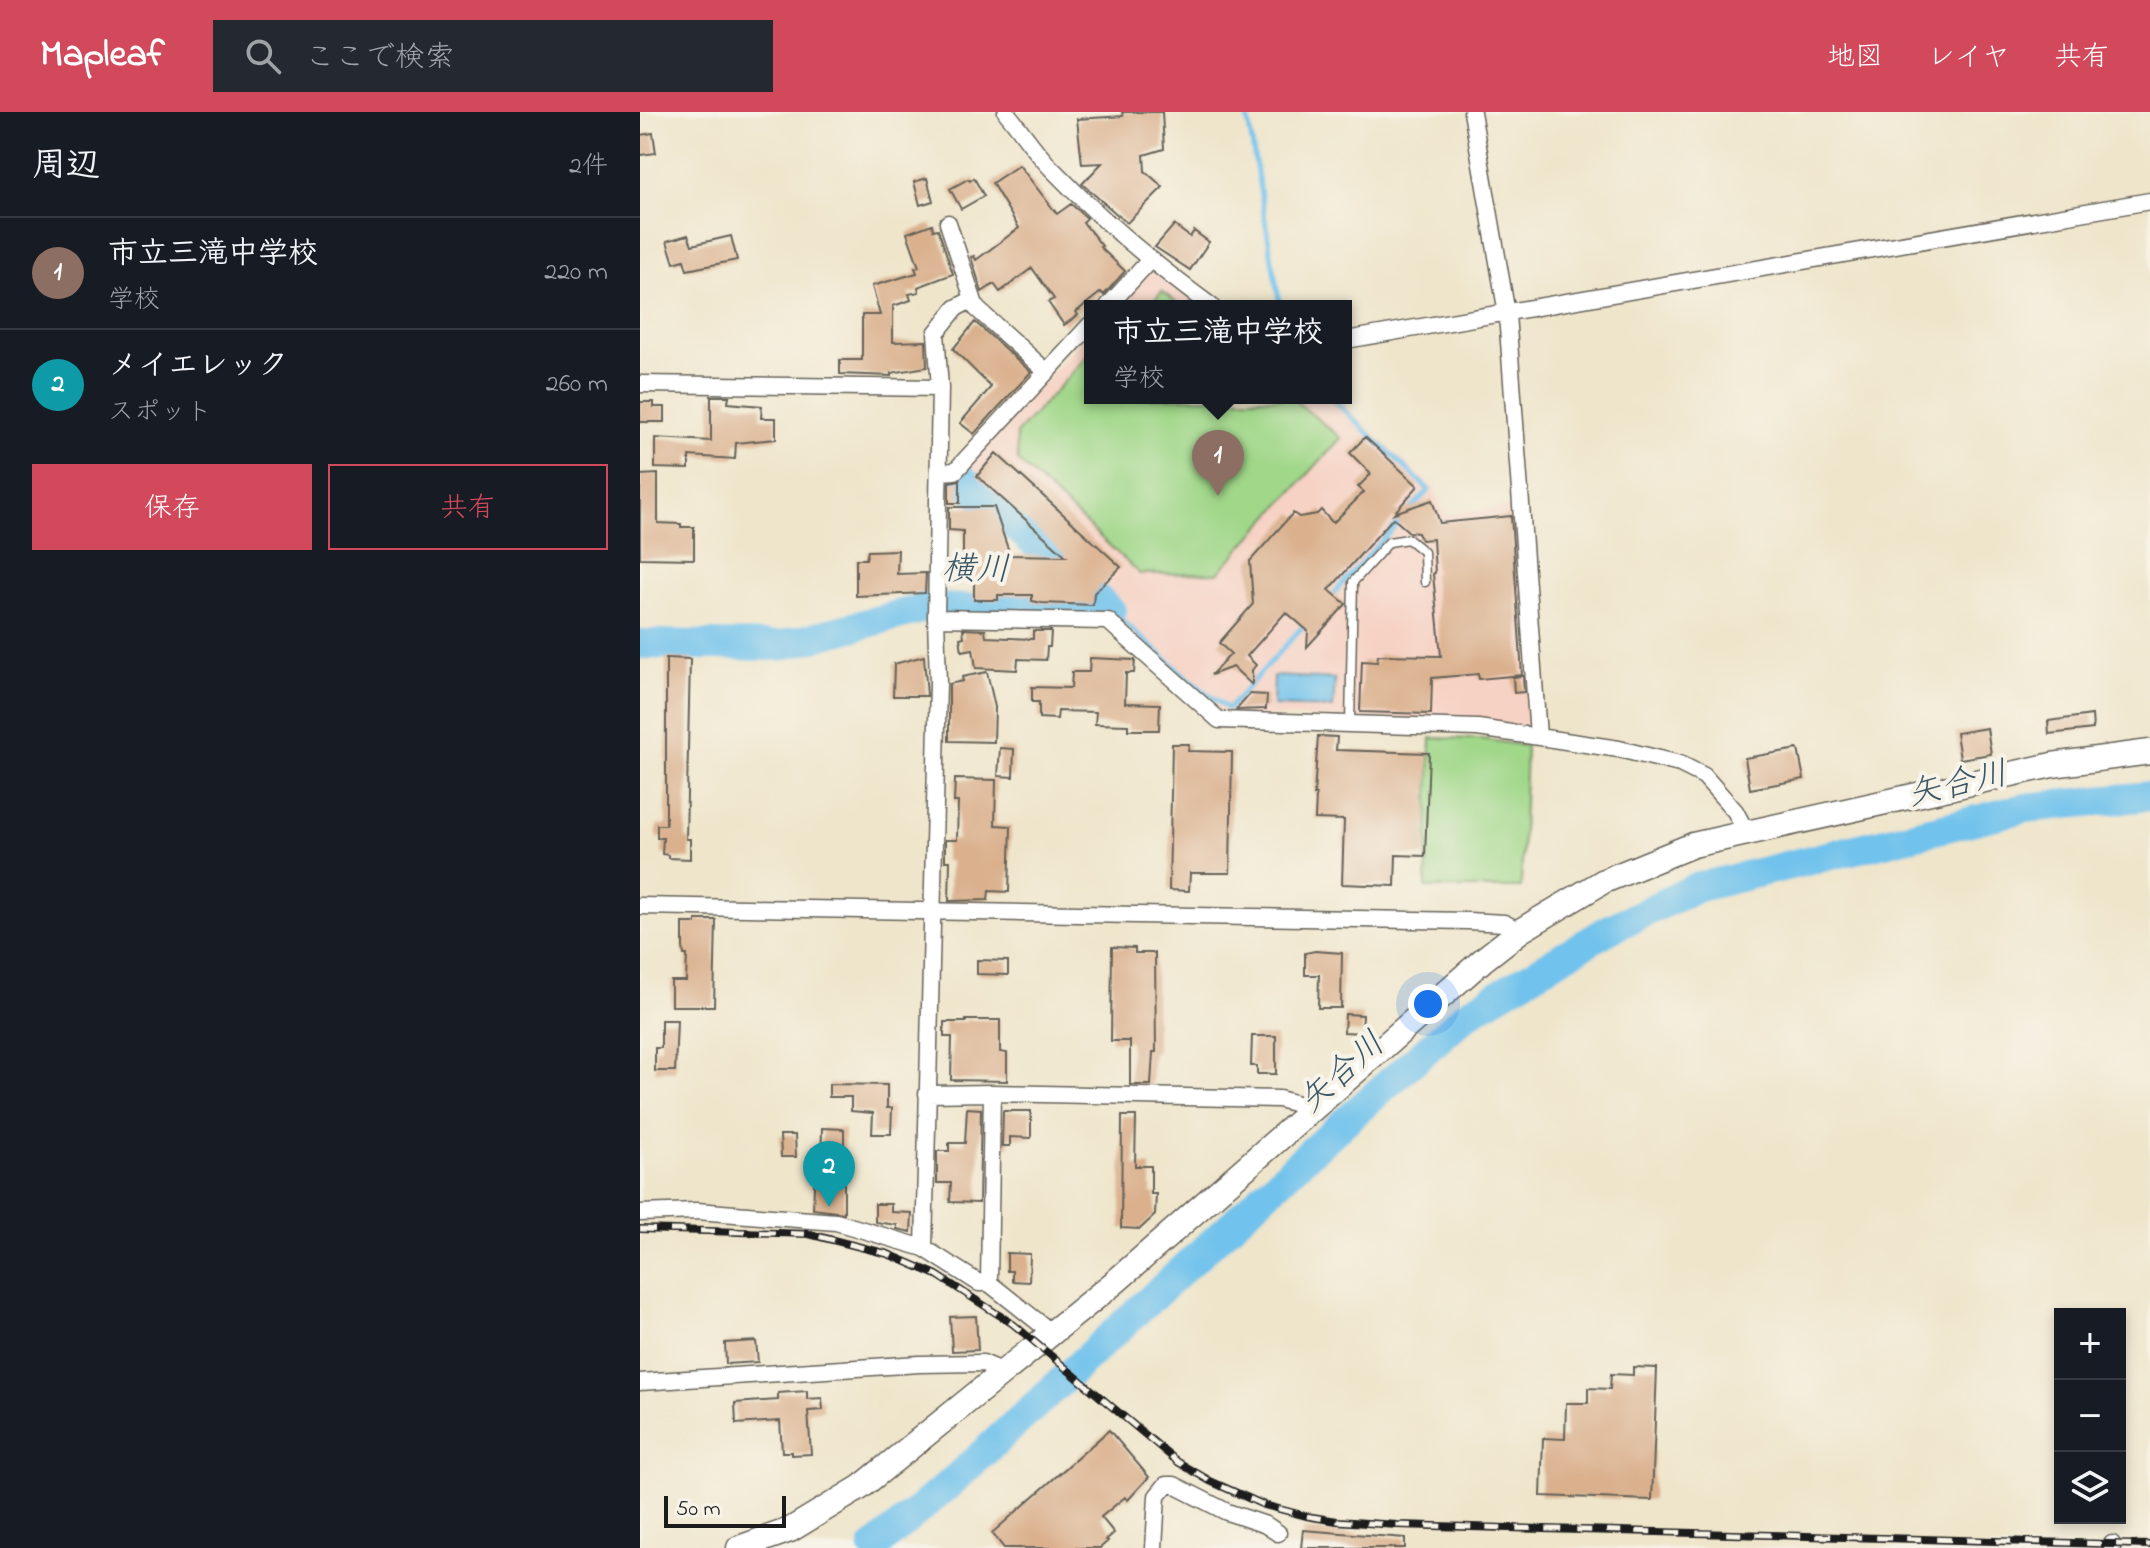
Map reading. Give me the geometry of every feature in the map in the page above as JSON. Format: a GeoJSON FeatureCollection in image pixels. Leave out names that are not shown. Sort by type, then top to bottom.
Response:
{"type":"FeatureCollection","features":[{"type":"Feature","properties":{"kind":"street"},"geometry":{"type":"LineString","coordinates":[[1028,112],[1010,117],[1053,170],[1150,260],[1203,300]]}},
{"type":"Feature","properties":{"kind":"street"},"geometry":{"type":"LineString","coordinates":[[1472,112],[1507,314],[1538,736]]}},
{"type":"Feature","properties":{"kind":"street"},"geometry":{"type":"LineString","coordinates":[[1352,339],[2150,201]]}},
{"type":"Feature","properties":{"kind":"street"},"geometry":{"type":"LineString","coordinates":[[948,223],[979,312],[1047,372]]}},
{"type":"Feature","properties":{"kind":"street"},"geometry":{"type":"LineString","coordinates":[[1113,300],[1150,260]]}},
{"type":"Feature","properties":{"kind":"street"},"geometry":{"type":"LineString","coordinates":[[924,1248],[938,683],[936,613],[940,388],[936,333],[956,308],[973,299]]}},
{"type":"Feature","properties":{"kind":"street"},"geometry":{"type":"LineString","coordinates":[[940,472],[955,471],[1084,332]]}},
{"type":"Feature","properties":{"kind":"street"},"geometry":{"type":"LineString","coordinates":[[640,384],[940,388]]}},
{"type":"Feature","properties":{"kind":"street"},"geometry":{"type":"LineString","coordinates":[[936,613],[1108,621],[1219,720],[1478,728],[1619,749],[1693,770],[1720,792],[1746,832]]}},
{"type":"Feature","properties":{"kind":"street"},"geometry":{"type":"LineString","coordinates":[[739,1548],[790,1530],[861,1487],[1167,1238],[1441,995],[1520,931],[1604,881],[1693,845],[1746,832],[2052,765],[2150,752]]}},
{"type":"Feature","properties":{"kind":"street"},"geometry":{"type":"LineString","coordinates":[[640,906],[1468,921],[1504,923],[1520,931]]}},
{"type":"Feature","properties":{"kind":"street"},"geometry":{"type":"LineString","coordinates":[[989,1283],[992,1093]]}},
{"type":"Feature","properties":{"kind":"street"},"geometry":{"type":"LineString","coordinates":[[927,1094],[1279,1099],[1312,1108]]}},
{"type":"Feature","properties":{"kind":"street"},"geometry":{"type":"LineString","coordinates":[[640,1213],[697,1211],[836,1222],[924,1248],[979,1283],[989,1283],[1052,1333]]}},
{"type":"Feature","properties":{"kind":"street"},"geometry":{"type":"LineString","coordinates":[[640,1382],[931,1364],[983,1363],[1004,1372]]}},
{"type":"Feature","properties":{"kind":"street"},"geometry":{"type":"LineString","coordinates":[[1154,1548],[1157,1496],[1166,1485],[1174,1485],[1278,1533]]}},
{"type":"Feature","properties":{"kind":"lane"},"geometry":{"type":"LineString","coordinates":[[1350,724],[1353,582],[1389,542],[1408,539],[1424,552],[1425,582]]}},
{"type":"Feature","properties":{"kind":"shaded area"},"geometry":{"type":"Polygon","coordinates":[[[1150,268],[1193,300],[1121,300],[1150,268]]]}},
{"type":"Feature","properties":{"kind":"shaded area"},"geometry":{"type":"Polygon","coordinates":[[[1084,339],[1084,404],[1342,404],[1435,490],[1447,514],[1515,506],[1530,727],[1479,721],[1223,715],[1112,616],[1115,601],[965,467],[1084,339]]]}},
{"type":"Feature","properties":{"kind":"green space"},"geometry":{"type":"Polygon","coordinates":[[[1162,291],[1173,300],[1154,300],[1162,291]]]}},
{"type":"Feature","properties":{"kind":"green space"},"geometry":{"type":"Polygon","coordinates":[[[1084,360],[1084,404],[1299,404],[1341,438],[1218,573],[1140,574],[1018,461],[1016,434],[1084,360]]]}},
{"type":"Feature","properties":{"kind":"green space"},"geometry":{"type":"Polygon","coordinates":[[[1431,738],[1482,739],[1526,746],[1521,888],[1426,888],[1431,738]]]}},
{"type":"Feature","properties":{"kind":"water"},"geometry":{"type":"Polygon","coordinates":[[[1274,676],[1335,679],[1333,708],[1273,706],[1274,676]]]}},
{"type":"Feature","properties":{"kind":"building"},"geometry":{"type":"Polygon","coordinates":[[[1122,112],[1162,112],[1164,149],[1144,155],[1145,171],[1163,187],[1127,223],[1082,184],[1102,163],[1082,164],[1077,119],[1123,116],[1122,112]]]}},
{"type":"Feature","properties":{"kind":"building"},"geometry":{"type":"Polygon","coordinates":[[[653,133],[656,153],[640,155],[640,135],[653,133]]]}},
{"type":"Feature","properties":{"kind":"building"},"geometry":{"type":"Polygon","coordinates":[[[1019,165],[1057,214],[1071,204],[1087,218],[1083,222],[1100,247],[1125,271],[1104,295],[1101,292],[1091,300],[1084,300],[1084,306],[1076,312],[1078,315],[1064,325],[1048,302],[1054,299],[1032,268],[1000,292],[994,284],[982,292],[971,257],[974,256],[976,260],[1019,228],[992,183],[1019,165]]]}},
{"type":"Feature","properties":{"kind":"building"},"geometry":{"type":"Polygon","coordinates":[[[927,178],[933,201],[920,205],[914,182],[927,178]]]}},
{"type":"Feature","properties":{"kind":"building"},"geometry":{"type":"Polygon","coordinates":[[[974,178],[984,196],[961,209],[950,189],[974,178]]]}},
{"type":"Feature","properties":{"kind":"building"},"geometry":{"type":"Polygon","coordinates":[[[932,224],[933,230],[938,229],[953,274],[918,287],[919,292],[909,294],[911,300],[893,306],[893,342],[926,341],[927,367],[891,373],[891,376],[840,374],[840,360],[862,360],[862,315],[880,315],[872,286],[917,273],[915,268],[919,267],[907,233],[932,224]]]}},
{"type":"Feature","properties":{"kind":"building"},"geometry":{"type":"Polygon","coordinates":[[[1174,225],[1190,237],[1194,231],[1209,242],[1190,270],[1155,247],[1174,225]]]}},
{"type":"Feature","properties":{"kind":"building"},"geometry":{"type":"Polygon","coordinates":[[[688,235],[692,245],[731,236],[737,260],[687,270],[684,260],[674,263],[667,241],[688,235]]]}},
{"type":"Feature","properties":{"kind":"building"},"geometry":{"type":"Polygon","coordinates":[[[975,322],[1031,372],[974,434],[960,423],[991,387],[953,349],[975,322]]]}},
{"type":"Feature","properties":{"kind":"building"},"geometry":{"type":"Polygon","coordinates":[[[711,396],[729,396],[728,403],[762,406],[761,418],[776,418],[776,439],[736,443],[735,459],[689,456],[689,469],[655,468],[655,438],[711,441],[711,396]]]}},
{"type":"Feature","properties":{"kind":"building"},"geometry":{"type":"Polygon","coordinates":[[[640,402],[654,402],[654,407],[665,407],[665,422],[640,422],[640,402]]]}},
{"type":"Feature","properties":{"kind":"building"},"geometry":{"type":"Polygon","coordinates":[[[1365,437],[1418,486],[1394,513],[1432,500],[1440,523],[1511,516],[1522,675],[1479,679],[1478,674],[1432,678],[1431,714],[1360,712],[1362,661],[1377,662],[1378,655],[1441,656],[1433,539],[1421,540],[1418,533],[1409,532],[1393,518],[1329,590],[1346,604],[1307,647],[1308,631],[1286,612],[1247,656],[1256,665],[1252,670],[1252,685],[1233,667],[1211,675],[1231,654],[1219,643],[1253,604],[1250,561],[1293,513],[1299,517],[1317,514],[1321,510],[1333,523],[1364,492],[1358,487],[1371,474],[1350,453],[1365,437]]]}},
{"type":"Feature","properties":{"kind":"building"},"geometry":{"type":"Polygon","coordinates":[[[996,453],[1121,567],[1094,593],[1093,605],[1042,603],[1032,601],[1032,595],[998,595],[998,600],[974,600],[974,565],[963,565],[963,531],[949,530],[949,507],[994,507],[1010,555],[1066,556],[977,476],[996,453]]]}},
{"type":"Feature","properties":{"kind":"building"},"geometry":{"type":"Polygon","coordinates":[[[658,474],[658,523],[694,527],[694,559],[640,558],[640,475],[658,474]]]}},
{"type":"Feature","properties":{"kind":"building"},"geometry":{"type":"Polygon","coordinates":[[[960,480],[960,503],[949,503],[949,482],[960,480]]]}},
{"type":"Feature","properties":{"kind":"building"},"geometry":{"type":"Polygon","coordinates":[[[898,550],[897,574],[926,573],[925,593],[856,596],[856,559],[866,559],[868,551],[898,550]]]}},
{"type":"Feature","properties":{"kind":"building"},"geometry":{"type":"Polygon","coordinates":[[[963,629],[985,630],[986,637],[1033,639],[1033,631],[1051,631],[1050,647],[1047,647],[1046,660],[1018,659],[1017,670],[976,668],[973,649],[962,651],[960,638],[964,637],[963,629]]]}},
{"type":"Feature","properties":{"kind":"building"},"geometry":{"type":"Polygon","coordinates":[[[924,656],[927,696],[893,696],[894,664],[924,656]]]}},
{"type":"Feature","properties":{"kind":"building"},"geometry":{"type":"Polygon","coordinates":[[[666,658],[690,659],[686,839],[690,839],[690,859],[668,858],[668,855],[662,854],[663,838],[657,838],[657,825],[666,825],[666,658]]]}},
{"type":"Feature","properties":{"kind":"building"},"geometry":{"type":"Polygon","coordinates":[[[1090,658],[1135,660],[1134,673],[1126,673],[1125,703],[1160,704],[1159,730],[1128,730],[1128,725],[1095,724],[1096,712],[1058,711],[1057,719],[1039,718],[1039,702],[1032,702],[1032,687],[1071,688],[1072,672],[1089,672],[1090,658]]]}},
{"type":"Feature","properties":{"kind":"building"},"geometry":{"type":"Polygon","coordinates":[[[987,672],[995,707],[994,742],[949,741],[949,684],[963,681],[962,677],[987,672]]]}},
{"type":"Feature","properties":{"kind":"building"},"geometry":{"type":"Polygon","coordinates":[[[1523,676],[1524,692],[1514,693],[1513,677],[1523,676]]]}},
{"type":"Feature","properties":{"kind":"building"},"geometry":{"type":"Polygon","coordinates":[[[1250,694],[1267,695],[1266,709],[1236,710],[1250,694]]]}},
{"type":"Feature","properties":{"kind":"building"},"geometry":{"type":"Polygon","coordinates":[[[2092,715],[2093,729],[2049,734],[2048,721],[2092,715]]]}},
{"type":"Feature","properties":{"kind":"building"},"geometry":{"type":"Polygon","coordinates":[[[1987,728],[1991,754],[1960,759],[1956,733],[1987,728]]]}},
{"type":"Feature","properties":{"kind":"building"},"geometry":{"type":"Polygon","coordinates":[[[1318,736],[1337,737],[1336,750],[1429,753],[1425,856],[1396,855],[1395,886],[1342,884],[1344,820],[1315,819],[1318,736]]]}},
{"type":"Feature","properties":{"kind":"building"},"geometry":{"type":"Polygon","coordinates":[[[1172,744],[1189,744],[1188,751],[1232,752],[1230,873],[1190,873],[1189,891],[1169,890],[1172,744]]]}},
{"type":"Feature","properties":{"kind":"building"},"geometry":{"type":"Polygon","coordinates":[[[1000,748],[1014,749],[1013,777],[998,776],[1000,748]]]}},
{"type":"Feature","properties":{"kind":"building"},"geometry":{"type":"Polygon","coordinates":[[[1798,749],[1804,779],[1750,789],[1745,758],[1798,749]]]}},
{"type":"Feature","properties":{"kind":"building"},"geometry":{"type":"Polygon","coordinates":[[[955,779],[996,780],[995,825],[1011,826],[1009,892],[989,891],[988,900],[949,901],[950,861],[945,861],[945,840],[957,840],[955,779]]]}},
{"type":"Feature","properties":{"kind":"building"},"geometry":{"type":"Polygon","coordinates":[[[696,920],[716,920],[714,1006],[671,1006],[671,981],[686,981],[683,923],[696,923],[696,920]]]}},
{"type":"Feature","properties":{"kind":"building"},"geometry":{"type":"Polygon","coordinates":[[[1112,947],[1135,948],[1135,953],[1155,953],[1156,1052],[1153,1052],[1151,1085],[1130,1085],[1130,1041],[1111,1041],[1112,947]]]}},
{"type":"Feature","properties":{"kind":"building"},"geometry":{"type":"Polygon","coordinates":[[[1305,953],[1342,953],[1341,1008],[1318,1008],[1319,975],[1305,975],[1305,953]]]}},
{"type":"Feature","properties":{"kind":"building"},"geometry":{"type":"Polygon","coordinates":[[[977,960],[1008,961],[1008,975],[977,974],[977,960]]]}},
{"type":"Feature","properties":{"kind":"building"},"geometry":{"type":"Polygon","coordinates":[[[1345,1014],[1363,1015],[1362,1033],[1344,1032],[1345,1014]]]}},
{"type":"Feature","properties":{"kind":"building"},"geometry":{"type":"Polygon","coordinates":[[[661,1020],[677,1020],[675,1071],[655,1071],[655,1048],[661,1048],[661,1020]]]}},
{"type":"Feature","properties":{"kind":"building"},"geometry":{"type":"Polygon","coordinates":[[[1000,1020],[1000,1052],[1007,1053],[1007,1081],[951,1080],[952,1037],[944,1037],[944,1022],[1000,1020]]]}},
{"type":"Feature","properties":{"kind":"building"},"geometry":{"type":"Polygon","coordinates":[[[1252,1036],[1276,1036],[1276,1074],[1257,1074],[1257,1066],[1251,1066],[1252,1036]]]}},
{"type":"Feature","properties":{"kind":"building"},"geometry":{"type":"Polygon","coordinates":[[[829,1084],[887,1085],[887,1108],[892,1108],[891,1134],[872,1134],[873,1113],[851,1111],[851,1097],[829,1097],[829,1084]]]}},
{"type":"Feature","properties":{"kind":"building"},"geometry":{"type":"Polygon","coordinates":[[[967,1108],[981,1109],[979,1203],[950,1202],[951,1183],[937,1183],[937,1151],[949,1151],[949,1143],[965,1143],[967,1108]]]}},
{"type":"Feature","properties":{"kind":"building"},"geometry":{"type":"Polygon","coordinates":[[[1003,1111],[1031,1111],[1031,1138],[1010,1137],[1010,1146],[1002,1146],[1003,1111]]]}},
{"type":"Feature","properties":{"kind":"building"},"geometry":{"type":"Polygon","coordinates":[[[1122,1116],[1136,1116],[1135,1166],[1151,1166],[1151,1194],[1156,1194],[1155,1215],[1140,1229],[1121,1228],[1122,1116]]]}},
{"type":"Feature","properties":{"kind":"building"},"geometry":{"type":"Polygon","coordinates":[[[822,1128],[844,1129],[844,1213],[813,1209],[815,1165],[821,1165],[822,1128]]]}},
{"type":"Feature","properties":{"kind":"building"},"geometry":{"type":"Polygon","coordinates":[[[780,1135],[795,1135],[796,1157],[781,1157],[780,1135]]]}},
{"type":"Feature","properties":{"kind":"building"},"geometry":{"type":"Polygon","coordinates":[[[875,1204],[891,1204],[891,1212],[912,1213],[911,1232],[897,1229],[897,1225],[875,1222],[875,1204]]]}},
{"type":"Feature","properties":{"kind":"building"},"geometry":{"type":"Polygon","coordinates":[[[1007,1253],[1030,1254],[1029,1282],[1012,1281],[1012,1271],[1007,1271],[1007,1253]]]}},
{"type":"Feature","properties":{"kind":"building"},"geometry":{"type":"Polygon","coordinates":[[[976,1316],[978,1350],[952,1351],[950,1317],[976,1316]]]}},
{"type":"Feature","properties":{"kind":"building"},"geometry":{"type":"Polygon","coordinates":[[[756,1341],[758,1362],[726,1364],[725,1343],[756,1341]]]}},
{"type":"Feature","properties":{"kind":"building"},"geometry":{"type":"Polygon","coordinates":[[[1633,1367],[1657,1368],[1652,1500],[1541,1496],[1543,1438],[1565,1439],[1566,1403],[1588,1403],[1588,1388],[1610,1389],[1611,1374],[1633,1375],[1633,1367]]]}},
{"type":"Feature","properties":{"kind":"building"},"geometry":{"type":"Polygon","coordinates":[[[807,1391],[807,1399],[822,1398],[823,1410],[808,1411],[811,1454],[782,1452],[780,1421],[736,1424],[735,1403],[778,1400],[778,1393],[807,1391]]]}},
{"type":"Feature","properties":{"kind":"building"},"geometry":{"type":"Polygon","coordinates":[[[1109,1430],[1149,1477],[1128,1500],[1125,1497],[1101,1517],[1114,1533],[1108,1541],[1100,1548],[1004,1548],[992,1533],[1109,1430]]]}},
{"type":"Feature","properties":{"kind":"building"},"geometry":{"type":"Polygon","coordinates":[[[1303,1530],[1405,1538],[1405,1548],[1301,1548],[1303,1530]]]}},
{"type":"Feature","properties":{"kind":"waterway"},"geometry":{"type":"LineString","coordinates":[[1248,120],[1279,300]]}},
{"type":"Feature","properties":{"kind":"waterway"},"geometry":{"type":"LineString","coordinates":[[1337,404],[1429,490],[1409,511]]}},
{"type":"Feature","properties":{"kind":"waterway","name":"横川"},"geometry":{"type":"LineString","coordinates":[[640,644],[780,646],[925,608],[1111,611],[959,476]]}},
{"type":"Feature","properties":{"kind":"waterway"},"geometry":{"type":"LineString","coordinates":[[1331,596],[1403,518]]}},
{"type":"Feature","properties":{"kind":"waterway"},"geometry":{"type":"LineString","coordinates":[[1111,611],[1228,709],[1305,624]]}},
{"type":"Feature","properties":{"kind":"waterway","name":"矢合川"},"geometry":{"type":"LineString","coordinates":[[874,1548],[955,1479],[1306,1156],[1468,1013],[1545,967],[1608,930],[1695,888],[2025,808],[2150,796]]}},
{"type":"Feature","properties":{"kind":"railway"},"geometry":{"type":"LineString","coordinates":[[640,1229],[809,1234],[888,1254],[937,1275],[1013,1324],[1178,1462],[1210,1481],[1264,1505],[1306,1516],[1397,1525],[2150,1545]]}},
{"type":"Feature","properties":{"kind":"place","name":"市立三滝中学校"},"geometry":{"type":"Point","coordinates":[1218,496]}},
{"type":"Feature","properties":{"kind":"place","name":"メイエレック"},"geometry":{"type":"Point","coordinates":[829,1207]}}]}
